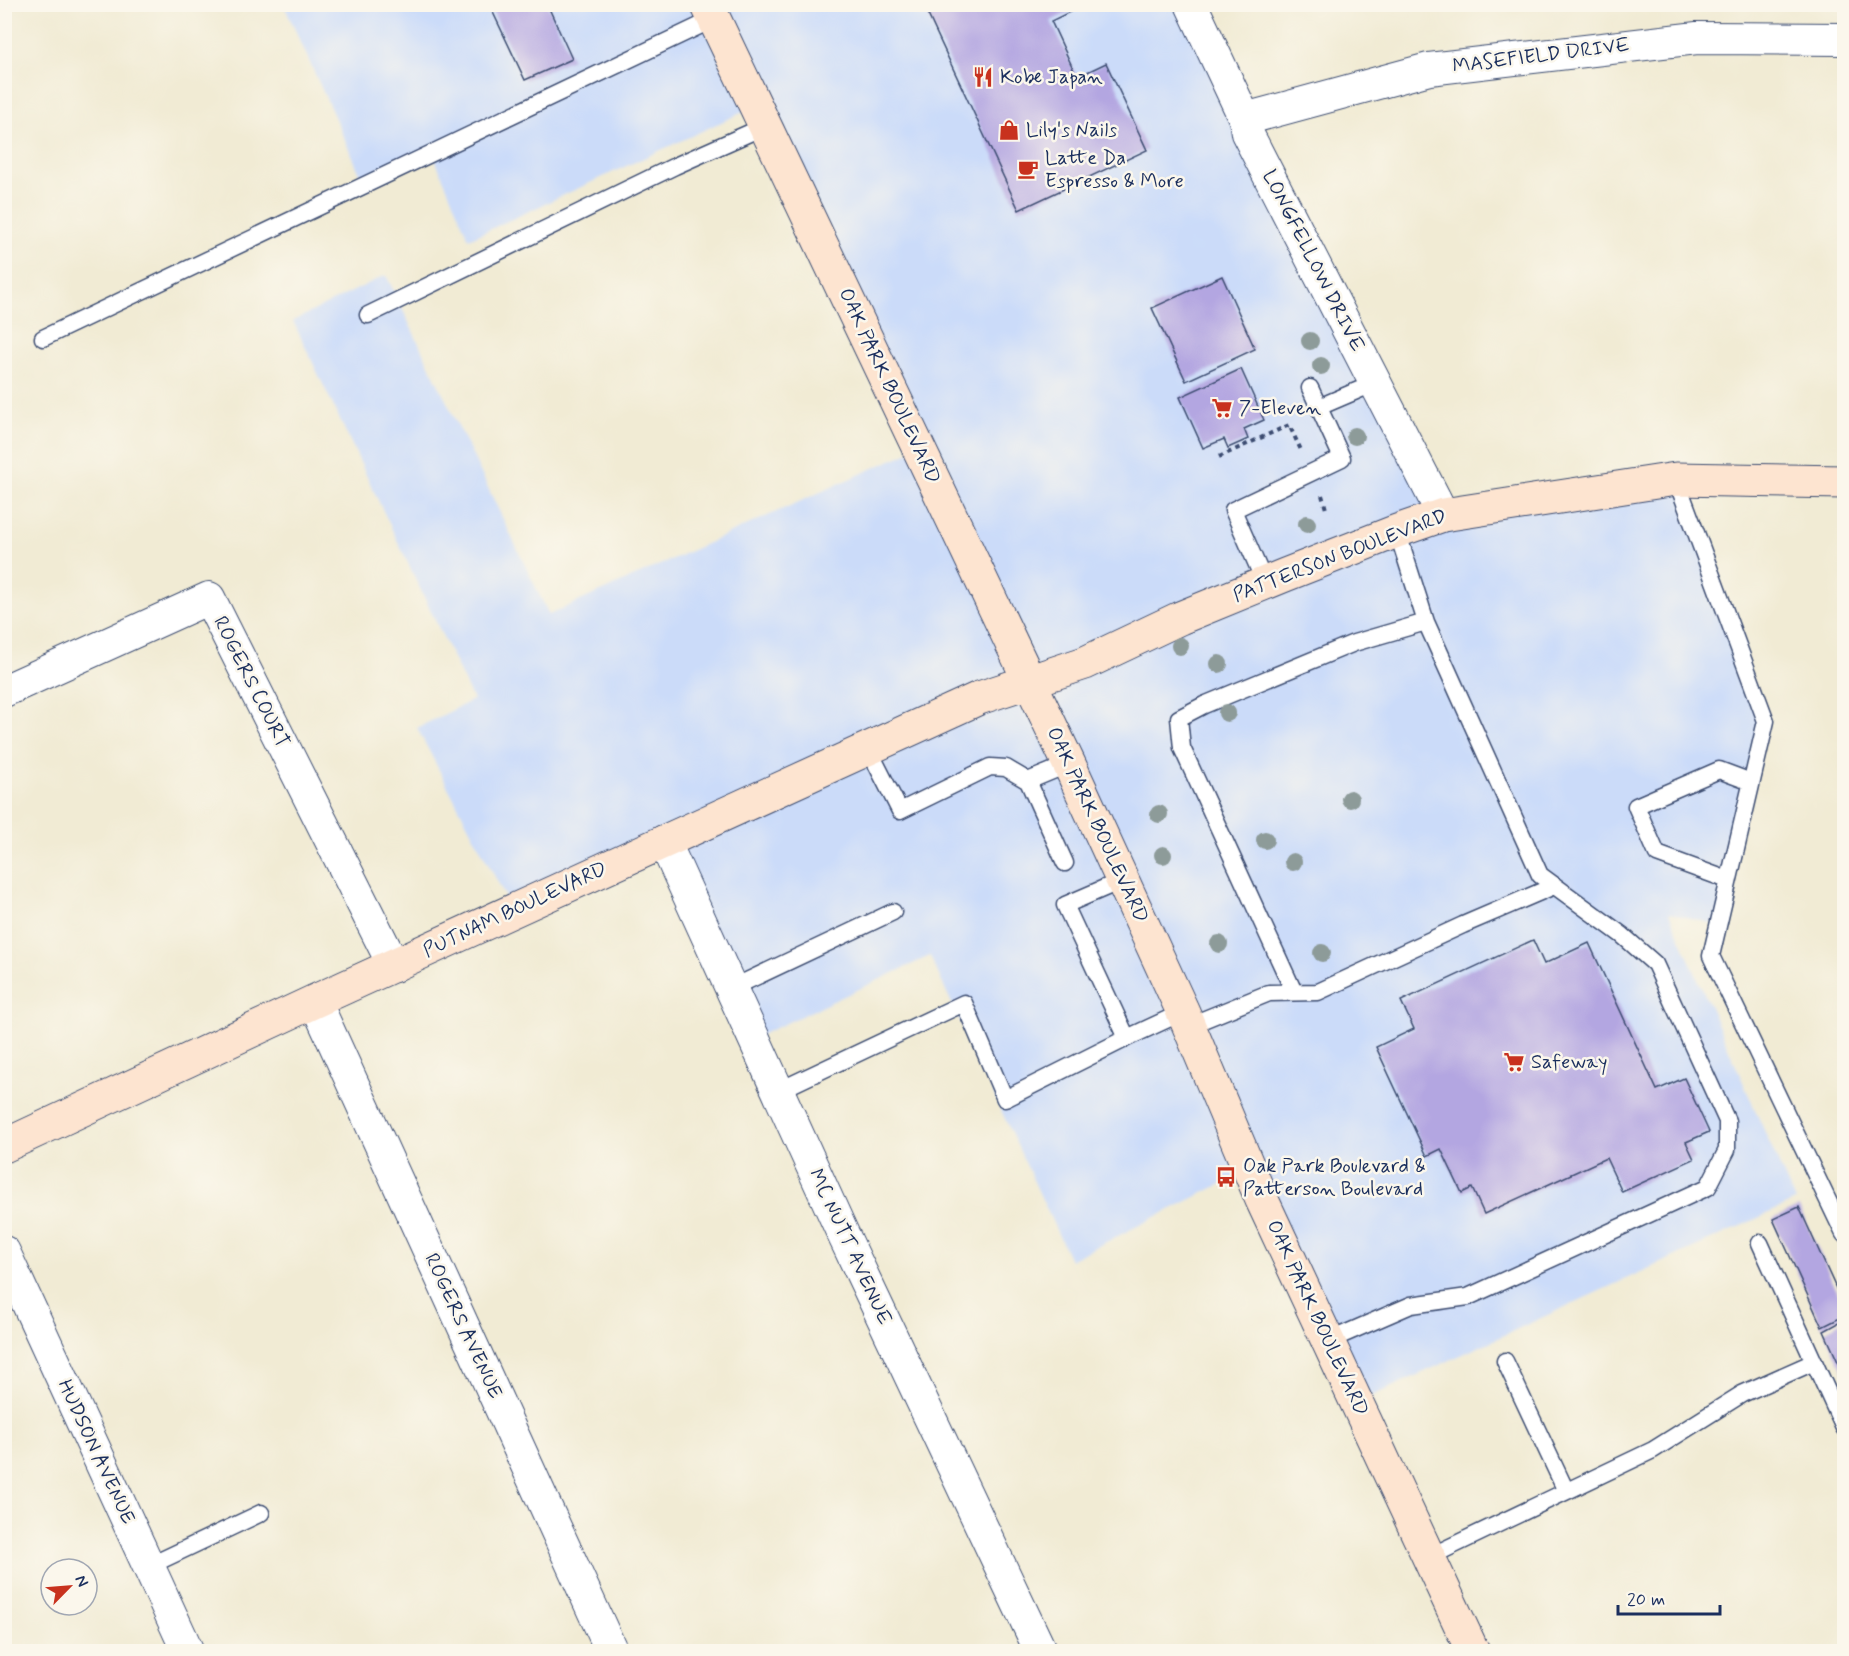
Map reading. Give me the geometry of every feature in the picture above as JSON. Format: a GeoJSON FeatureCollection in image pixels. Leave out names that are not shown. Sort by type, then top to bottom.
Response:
{"type":"FeatureCollection","features":[{"type":"Feature","properties":{"kind":"street","name":"LONGFELLOW DRIVE"},"geometry":{"type":"LineString","coordinates":[[1191,4],[1245,119],[1247,133],[1443,515]]}},
{"type":"Feature","properties":{"kind":"street","name":"OAK PARK BOULEVARD"},"geometry":{"type":"LineString","coordinates":[[711,12],[1123,880],[1186,1019],[1262,1200],[1473,1652]]}},
{"type":"Feature","properties":{"kind":"street","name":"MASEFIELD DRIVE"},"geometry":{"type":"LineString","coordinates":[[1245,119],[1429,69],[1697,38],[1845,39]]}},
{"type":"Feature","properties":{"kind":"street","name":"PATTERSON BOULEVARD"},"geometry":{"type":"LineString","coordinates":[[1030,681],[1085,663],[1180,618],[1397,531],[1443,515],[1676,479],[1845,483]]}},
{"type":"Feature","properties":{"kind":"street","name":"ROGERS COURT"},"geometry":{"type":"LineString","coordinates":[[4,691],[209,598],[394,966]]}},
{"type":"Feature","properties":{"kind":"street","name":"PUTNAM BOULEVARD"},"geometry":{"type":"LineString","coordinates":[[4,1146],[978,698],[1030,681]]}},
{"type":"Feature","properties":{"kind":"street","name":"MC NUTT AVENUE"},"geometry":{"type":"LineString","coordinates":[[664,841],[843,1234],[1041,1652]]}},
{"type":"Feature","properties":{"kind":"street","name":"ROGERS AVENUE"},"geometry":{"type":"LineString","coordinates":[[315,1002],[612,1652]]}},
{"type":"Feature","properties":{"kind":"street","name":"HUDSON AVENUE"},"geometry":{"type":"LineString","coordinates":[[4,1252],[188,1652]]}},
{"type":"Feature","properties":{"kind":"lane"},"geometry":{"type":"LineString","coordinates":[[43,338],[711,12]]}},
{"type":"Feature","properties":{"kind":"lane"},"geometry":{"type":"LineString","coordinates":[[368,315],[675,166],[765,126]]}},
{"type":"Feature","properties":{"kind":"lane"},"geometry":{"type":"LineString","coordinates":[[1319,408],[1375,383]]}},
{"type":"Feature","properties":{"kind":"lane"},"geometry":{"type":"LineString","coordinates":[[1265,583],[1233,510],[1342,458],[1310,388]]}},
{"type":"Feature","properties":{"kind":"lane"},"geometry":{"type":"LineString","coordinates":[[1676,479],[1766,721],[1711,956],[1845,1234]]}},
{"type":"Feature","properties":{"kind":"lane"},"geometry":{"type":"LineString","coordinates":[[1328,1341],[1411,1305],[1468,1297],[1708,1187],[1727,1150],[1727,1121],[1655,964],[1622,935],[1540,875],[1426,622],[1397,531]]}},
{"type":"Feature","properties":{"kind":"lane"},"geometry":{"type":"LineString","coordinates":[[1294,992],[1182,748],[1179,718],[1204,705],[1354,643],[1426,622]]}},
{"type":"Feature","properties":{"kind":"lane"},"geometry":{"type":"LineString","coordinates":[[868,748],[900,811],[990,767],[1006,768],[1028,781],[1065,863]]}},
{"type":"Feature","properties":{"kind":"lane"},"geometry":{"type":"LineString","coordinates":[[1028,781],[1069,764]]}},
{"type":"Feature","properties":{"kind":"lane"},"geometry":{"type":"LineString","coordinates":[[1728,880],[1657,854],[1636,806],[1719,770],[1751,782]]}},
{"type":"Feature","properties":{"kind":"lane"},"geometry":{"type":"LineString","coordinates":[[1123,880],[1065,905],[1127,1038]]}},
{"type":"Feature","properties":{"kind":"lane"},"geometry":{"type":"LineString","coordinates":[[778,1090],[964,1003],[1005,1099],[1127,1038],[1269,993],[1318,992],[1554,886]]}},
{"type":"Feature","properties":{"kind":"lane"},"geometry":{"type":"LineString","coordinates":[[732,988],[893,912]]}},
{"type":"Feature","properties":{"kind":"lane"},"geometry":{"type":"LineString","coordinates":[[1760,1243],[1845,1428]]}},
{"type":"Feature","properties":{"kind":"lane"},"geometry":{"type":"LineString","coordinates":[[1505,1361],[1566,1491]]}},
{"type":"Feature","properties":{"kind":"lane"},"geometry":{"type":"LineString","coordinates":[[1429,1557],[1653,1450],[1742,1394],[1814,1362]]}},
{"type":"Feature","properties":{"kind":"lane"},"geometry":{"type":"LineString","coordinates":[[149,1566],[261,1513]]}},
{"type":"Feature","properties":{"kind":"shaded area"},"geometry":{"type":"Polygon","coordinates":[[[284,5],[1191,5],[1443,515],[1676,479],[1766,721],[1718,925],[1669,913],[1795,1201],[1357,1403],[1249,1170],[1070,1260],[930,956],[754,1038],[664,841],[513,911],[417,728],[473,700],[293,321],[386,275],[549,615],[918,448],[756,106],[469,239],[432,152],[365,185],[284,5]]]}},
{"type":"Feature","properties":{"kind":"building"},"geometry":{"type":"Polygon","coordinates":[[[489,4],[547,4],[572,59],[525,80],[489,4]]]}},
{"type":"Feature","properties":{"kind":"building"},"geometry":{"type":"Polygon","coordinates":[[[923,4],[1086,4],[1051,21],[1077,77],[1106,63],[1147,150],[1019,210],[923,4]]]}},
{"type":"Feature","properties":{"kind":"building"},"geometry":{"type":"Polygon","coordinates":[[[1222,276],[1255,349],[1186,381],[1152,308],[1222,276]]]}},
{"type":"Feature","properties":{"kind":"building","name":"7-Eleven"},"geometry":{"type":"Polygon","coordinates":[[[1241,369],[1264,420],[1244,429],[1248,439],[1228,448],[1224,439],[1203,448],[1180,397],[1241,369]]]}},
{"type":"Feature","properties":{"kind":"building","name":"Safeway"},"geometry":{"type":"Polygon","coordinates":[[[1533,940],[1544,964],[1589,943],[1657,1090],[1684,1078],[1709,1132],[1686,1142],[1694,1159],[1622,1192],[1606,1158],[1484,1214],[1472,1188],[1462,1193],[1441,1149],[1427,1156],[1376,1047],[1414,1029],[1401,1001],[1533,940]]]}},
{"type":"Feature","properties":{"kind":"building"},"geometry":{"type":"Polygon","coordinates":[[[1799,1207],[1844,1306],[1844,1316],[1822,1327],[1773,1219],[1799,1207]]]}},
{"type":"Feature","properties":{"kind":"building"},"geometry":{"type":"Polygon","coordinates":[[[1844,1320],[1844,1375],[1824,1331],[1844,1320]]]}},
{"type":"Feature","properties":{"kind":"place","name":"Kobe Japan"},"geometry":{"type":"Point","coordinates":[983,77]}},
{"type":"Feature","properties":{"kind":"place","name":"Lily's Nails"},"geometry":{"type":"Point","coordinates":[1009,130]}},
{"type":"Feature","properties":{"kind":"place","name":"Latte Da Espresso & More"},"geometry":{"type":"Point","coordinates":[1028,169]}},
{"type":"Feature","properties":{"kind":"place","name":"7-Eleven"},"geometry":{"type":"Point","coordinates":[1222,408]}},
{"type":"Feature","properties":{"kind":"place","name":"Safeway"},"geometry":{"type":"Point","coordinates":[1514,1062]}},
{"type":"Feature","properties":{"kind":"place","name":"Oak Park Boulevard & Patterson Boulevard"},"geometry":{"type":"Point","coordinates":[1226,1177]}}]}
